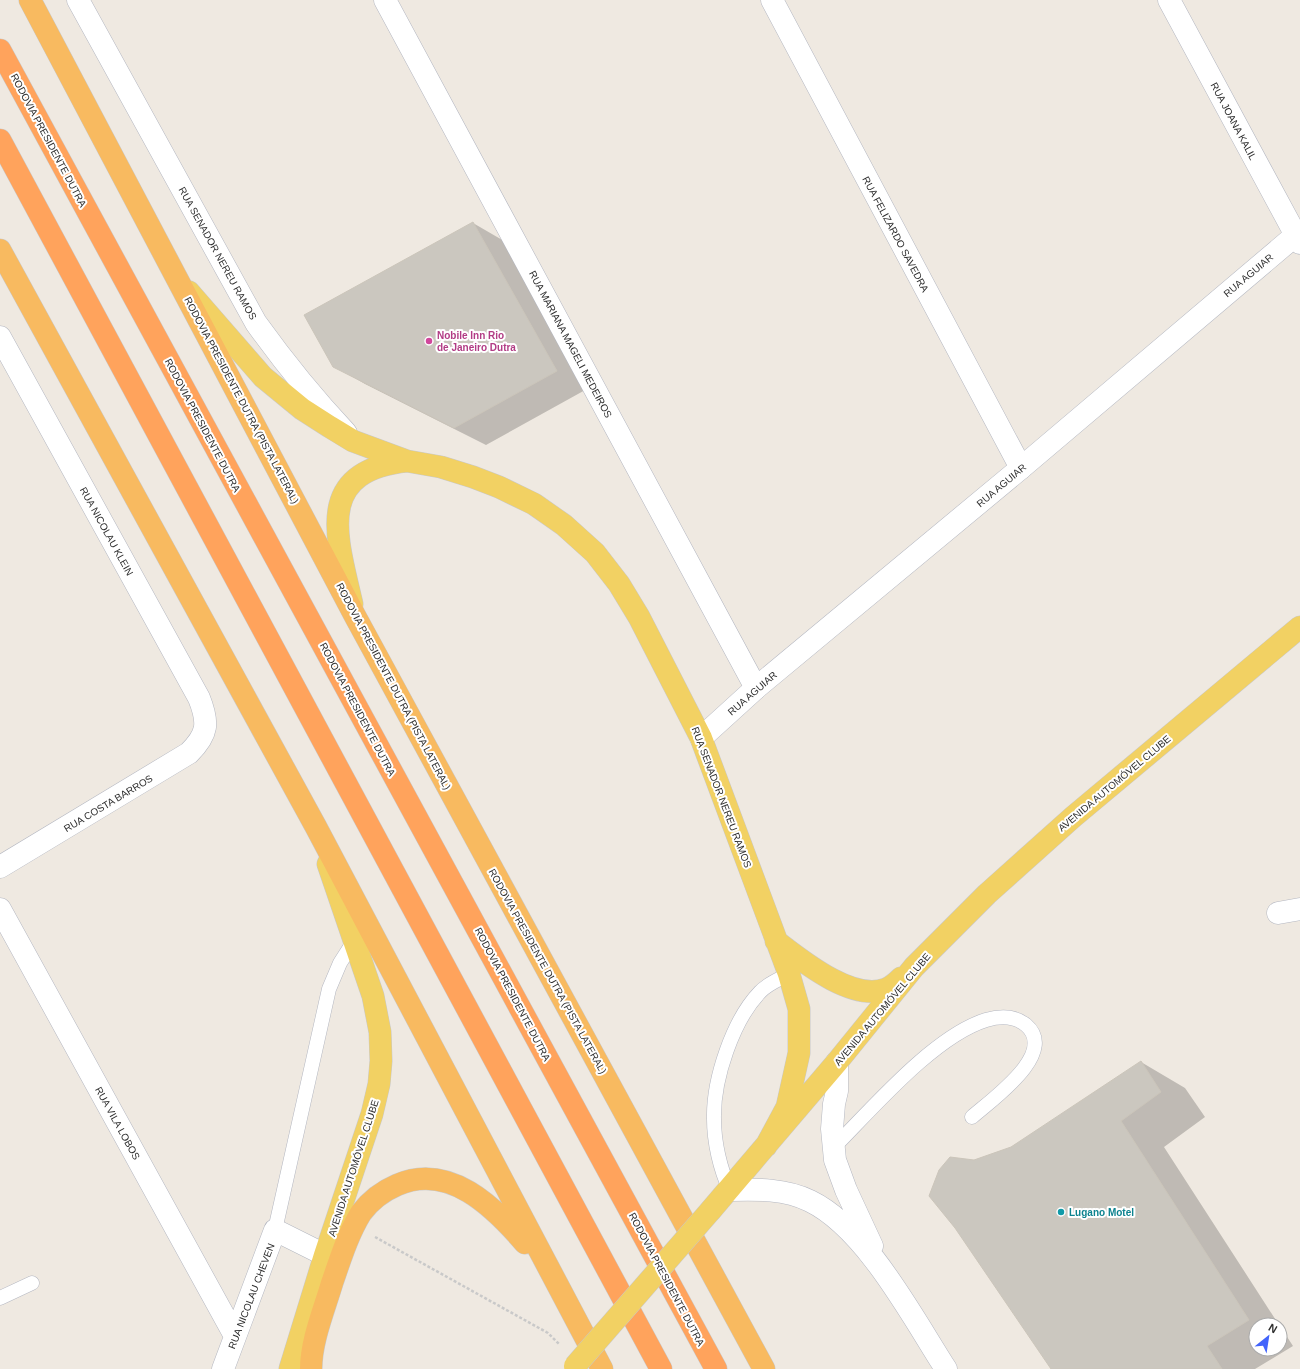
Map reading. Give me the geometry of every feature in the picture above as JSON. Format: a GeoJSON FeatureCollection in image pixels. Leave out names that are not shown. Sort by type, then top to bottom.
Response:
{"type":"FeatureCollection","features":[{"type":"Feature","properties":{"kind":"highway","name":"RODOVIA PRESIDENTE DUTRA (PISTA LATERAL)"},"geometry":{"type":"LineString","coordinates":[[30,0],[355,616],[764,1369]]}},
{"type":"Feature","properties":{"kind":"highway","name":"RODOVIA PRESIDENTE DUTRA"},"geometry":{"type":"LineString","coordinates":[[0,50],[716,1369]]}},
{"type":"Feature","properties":{"kind":"highway"},"geometry":{"type":"LineString","coordinates":[[0,140],[661,1369]]}},
{"type":"Feature","properties":{"kind":"highway"},"geometry":{"type":"LineString","coordinates":[[0,250],[316,827],[602,1369]]}},
{"type":"Feature","properties":{"kind":"highway"},"geometry":{"type":"LineString","coordinates":[[311,1369],[316,1338],[342,1253],[362,1213],[386,1190],[415,1179],[431,1179],[449,1183],[480,1198],[495,1210],[550,1271]]}},
{"type":"Feature","properties":{"kind":"main road"},"geometry":{"type":"LineString","coordinates":[[180,282],[263,377],[302,409],[354,440]]}},
{"type":"Feature","properties":{"kind":"main road","name":"RUA SENADOR NEREU RAMOS"},"geometry":{"type":"LineString","coordinates":[[354,440],[407,461],[440,467],[473,477],[534,504],[564,525],[595,553],[619,584],[635,610],[701,738],[789,974],[799,1009],[799,1054],[787,1107],[766,1146]]}},
{"type":"Feature","properties":{"kind":"main road","name":"RUA SENADOR NEREU RAMOS"},"geometry":{"type":"LineString","coordinates":[[355,616],[336,528],[339,508],[344,494],[352,483],[364,473],[389,463],[407,461]]}},
{"type":"Feature","properties":{"kind":"main road","name":"AVENIDA AUTOMÓVEL CLUBE"},"geometry":{"type":"LineString","coordinates":[[570,1361],[730,1190],[914,968],[987,894],[1073,817],[1300,627]]}},
{"type":"Feature","properties":{"kind":"main road","name":"AVENIDA AUTOMÓVEL CLUBE"},"geometry":{"type":"LineString","coordinates":[[290,1369],[325,1255],[372,1114],[379,1084],[380,1032],[373,996],[316,827]]}},
{"type":"Feature","properties":{"kind":"main road"},"geometry":{"type":"LineString","coordinates":[[776,941],[821,974],[853,988],[876,991],[887,989],[914,968]]}},
{"type":"Feature","properties":{"kind":"street","name":"RUA SENADOR NEREU RAMOS"},"geometry":{"type":"LineString","coordinates":[[78,0],[256,323],[282,360],[317,402],[354,440]]}},
{"type":"Feature","properties":{"kind":"street","name":"RUA MARIANA MAGELI MEDEIROS"},"geometry":{"type":"LineString","coordinates":[[384,0],[756,688]]}},
{"type":"Feature","properties":{"kind":"street","name":"RUA FELIZARDO SAVEDRA"},"geometry":{"type":"LineString","coordinates":[[772,0],[1021,468]]}},
{"type":"Feature","properties":{"kind":"street","name":"RUA JOANA KALIL"},"geometry":{"type":"LineString","coordinates":[[1169,0],[1299,236]]}},
{"type":"Feature","properties":{"kind":"street","name":"RUA AGUIAR"},"geometry":{"type":"LineString","coordinates":[[701,738],[756,688],[1299,236]]}},
{"type":"Feature","properties":{"kind":"street","name":"RUA NICOLAU KLEIN"},"geometry":{"type":"LineString","coordinates":[[0,337],[199,698],[205,714],[206,728]]}},
{"type":"Feature","properties":{"kind":"street","name":"RUA COSTA BARROS"},"geometry":{"type":"LineString","coordinates":[[0,867],[189,753],[202,738],[206,728]]}},
{"type":"Feature","properties":{"kind":"street"},"geometry":{"type":"LineString","coordinates":[[1278,913],[1300,909]]}},
{"type":"Feature","properties":{"kind":"street","name":"RUA VILA LOBOS"},"geometry":{"type":"LineString","coordinates":[[0,910],[235,1336]]}},
{"type":"Feature","properties":{"kind":"street"},"geometry":{"type":"LineString","coordinates":[[837,1062],[837,1091],[834,1104],[832,1129],[835,1160],[846,1190],[883,1271]]}},
{"type":"Feature","properties":{"kind":"street"},"geometry":{"type":"LineString","coordinates":[[730,1190],[760,1189],[794,1195],[811,1201],[830,1213],[852,1233],[883,1271],[946,1369]]}},
{"type":"Feature","properties":{"kind":"street","name":"RUA NICOLAU CHEVEN"},"geometry":{"type":"LineString","coordinates":[[223,1369],[275,1230],[325,1255]]}},
{"type":"Feature","properties":{"kind":"lane"},"geometry":{"type":"LineString","coordinates":[[275,1230],[329,989],[340,963],[354,941]]}},
{"type":"Feature","properties":{"kind":"lane"},"geometry":{"type":"LineString","coordinates":[[730,1190],[722,1172],[714,1119],[716,1092],[731,1038],[744,1010],[761,990],[789,974]]}},
{"type":"Feature","properties":{"kind":"lane"},"geometry":{"type":"LineString","coordinates":[[834,1147],[914,1067],[952,1037],[986,1020],[1008,1017],[1021,1021],[1032,1030],[1036,1043],[1033,1057],[1019,1075],[972,1117]]}},
{"type":"Feature","properties":{"kind":"lane"},"geometry":{"type":"LineString","coordinates":[[0,1298],[32,1283]]}},
{"type":"Feature","properties":{"kind":"path"},"geometry":{"type":"LineString","coordinates":[[355,1226],[548,1333],[570,1361]]}},
{"type":"Feature","properties":{"kind":"building","name":"Nobile Inn Rio de Janeiro Dutra"},"geometry":{"type":"Polygon","coordinates":[[[473,222],[557,371],[454,428],[333,367],[304,315],[473,222]]]}},
{"type":"Feature","properties":{"kind":"building","name":"Lugano Motel"},"geometry":{"type":"Polygon","coordinates":[[[1141,1061],[1161,1092],[1121,1121],[1248,1318],[1248,1321],[1207,1346],[1222,1369],[1051,1369],[955,1228],[929,1196],[939,1170],[950,1157],[974,1160],[1011,1147],[1141,1061]]]}},
{"type":"Feature","properties":{"kind":"place","name":"Nobile Inn Rio de Janeiro Dutra"},"geometry":{"type":"Point","coordinates":[429,341]}},
{"type":"Feature","properties":{"kind":"place","name":"Lugano Motel"},"geometry":{"type":"Point","coordinates":[1061,1212]}}]}
